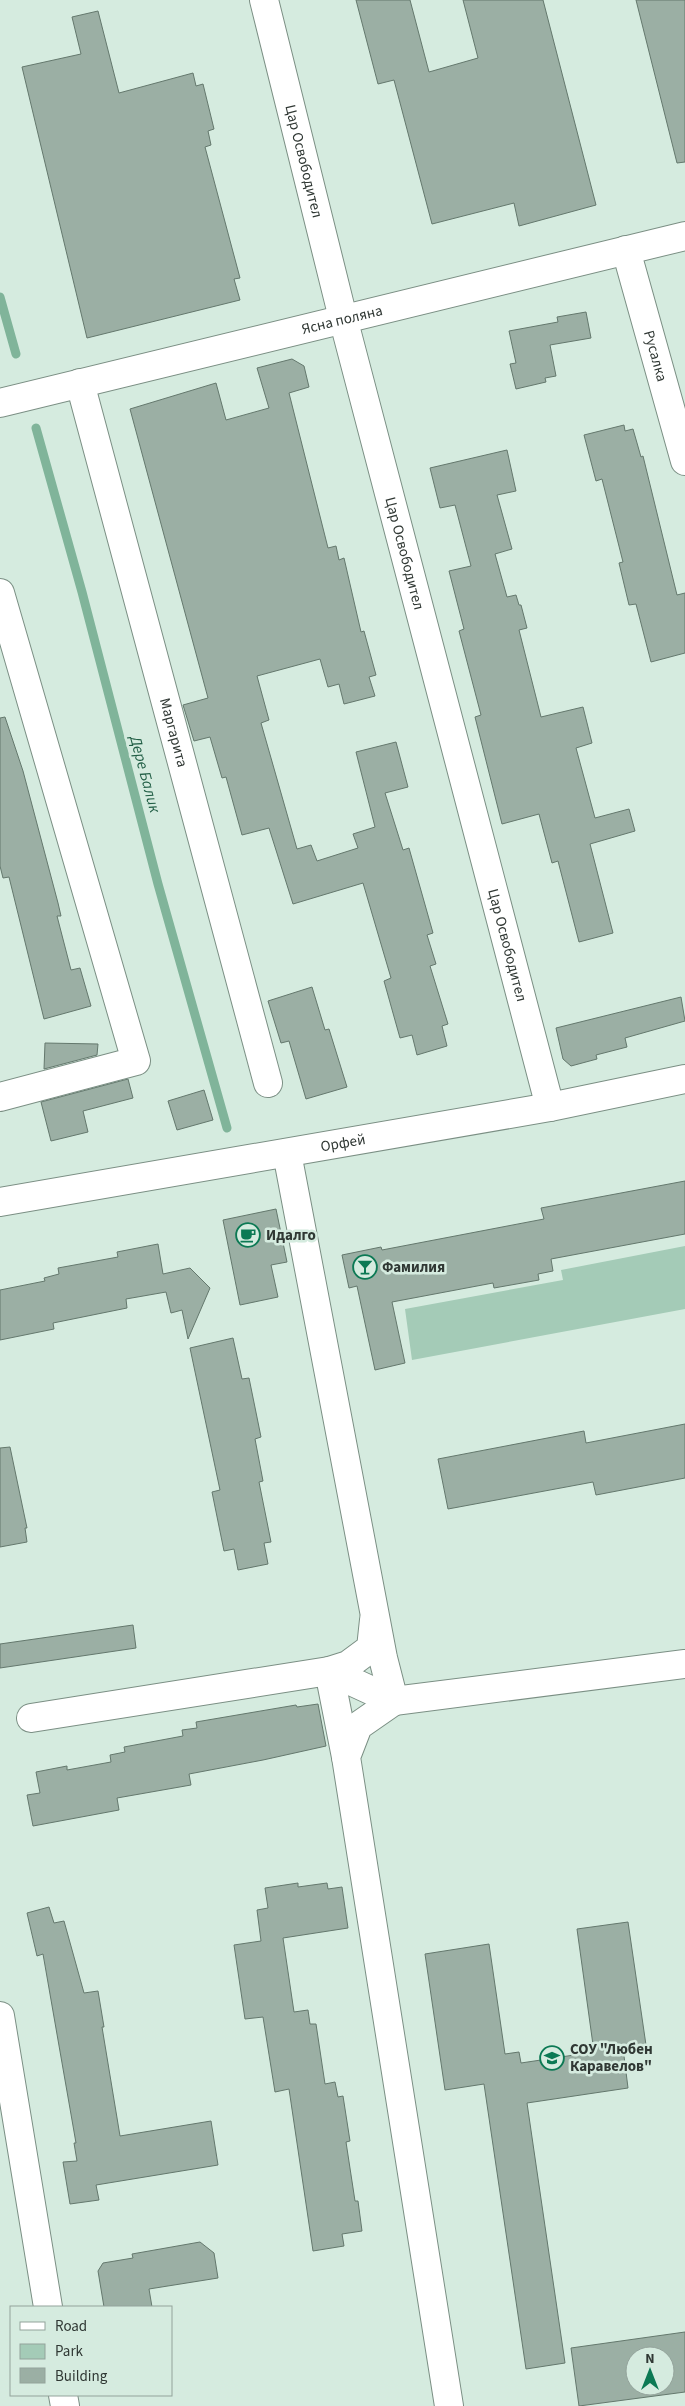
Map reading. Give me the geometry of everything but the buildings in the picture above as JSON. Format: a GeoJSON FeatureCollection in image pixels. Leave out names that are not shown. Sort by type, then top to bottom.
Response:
{"type":"FeatureCollection","features":[{"type":"Feature","properties":{"kind":"street","name":"Цар Освободител"},"geometry":{"type":"LineString","coordinates":[[264,0],[343,318],[550,1106]]}},
{"type":"Feature","properties":{"kind":"street","name":"Ясна поляна"},"geometry":{"type":"LineString","coordinates":[[0,403],[685,236]]}},
{"type":"Feature","properties":{"kind":"street","name":"Русалка"},"geometry":{"type":"LineString","coordinates":[[626,250],[685,462]]}},
{"type":"Feature","properties":{"kind":"street","name":"Маргарита"},"geometry":{"type":"LineString","coordinates":[[80,383],[268,1083]]}},
{"type":"Feature","properties":{"kind":"street"},"geometry":{"type":"LineString","coordinates":[[0,593],[136,1061],[0,1097]]}},
{"type":"Feature","properties":{"kind":"street","name":"Орфей"},"geometry":{"type":"LineString","coordinates":[[0,1202],[550,1106],[685,1079]]}},
{"type":"Feature","properties":{"kind":"street"},"geometry":{"type":"LineString","coordinates":[[287,1153],[394,1701]]}},
{"type":"Feature","properties":{"kind":"street"},"geometry":{"type":"LineString","coordinates":[[31,1718],[329,1671],[348,1665],[371,1648],[376,1611]]}},
{"type":"Feature","properties":{"kind":"street"},"geometry":{"type":"LineString","coordinates":[[346,1757],[358,1726],[394,1701],[685,1664]]}},
{"type":"Feature","properties":{"kind":"street"},"geometry":{"type":"LineString","coordinates":[[329,1671],[394,1701]]}},
{"type":"Feature","properties":{"kind":"street"},"geometry":{"type":"LineString","coordinates":[[329,1671],[346,1757],[449,2406]]}},
{"type":"Feature","properties":{"kind":"street"},"geometry":{"type":"LineString","coordinates":[[0,2016],[7,2111],[48,2306]]}},
{"type":"Feature","properties":{"kind":"green space"},"geometry":{"type":"Polygon","coordinates":[[[685,1246],[685,1309],[412,1360],[405,1309],[563,1280],[561,1270],[685,1246]]]}},
{"type":"Feature","properties":{"kind":"waterway","name":"Дере Балик"},"geometry":{"type":"LineString","coordinates":[[0,297],[16,354]]}},
{"type":"Feature","properties":{"kind":"waterway","name":"Дере Балик"},"geometry":{"type":"LineString","coordinates":[[36,428],[82,592],[158,884],[227,1128]]}},
{"type":"Feature","properties":{"kind":"place","name":"Идалго"},"geometry":{"type":"Point","coordinates":[248,1235]}},
{"type":"Feature","properties":{"kind":"place","name":"Фамилия"},"geometry":{"type":"Point","coordinates":[365,1267]}},
{"type":"Feature","properties":{"kind":"place","name":"СОУ \"Любен Каравелов\""},"geometry":{"type":"Point","coordinates":[552,2058]}}]}
